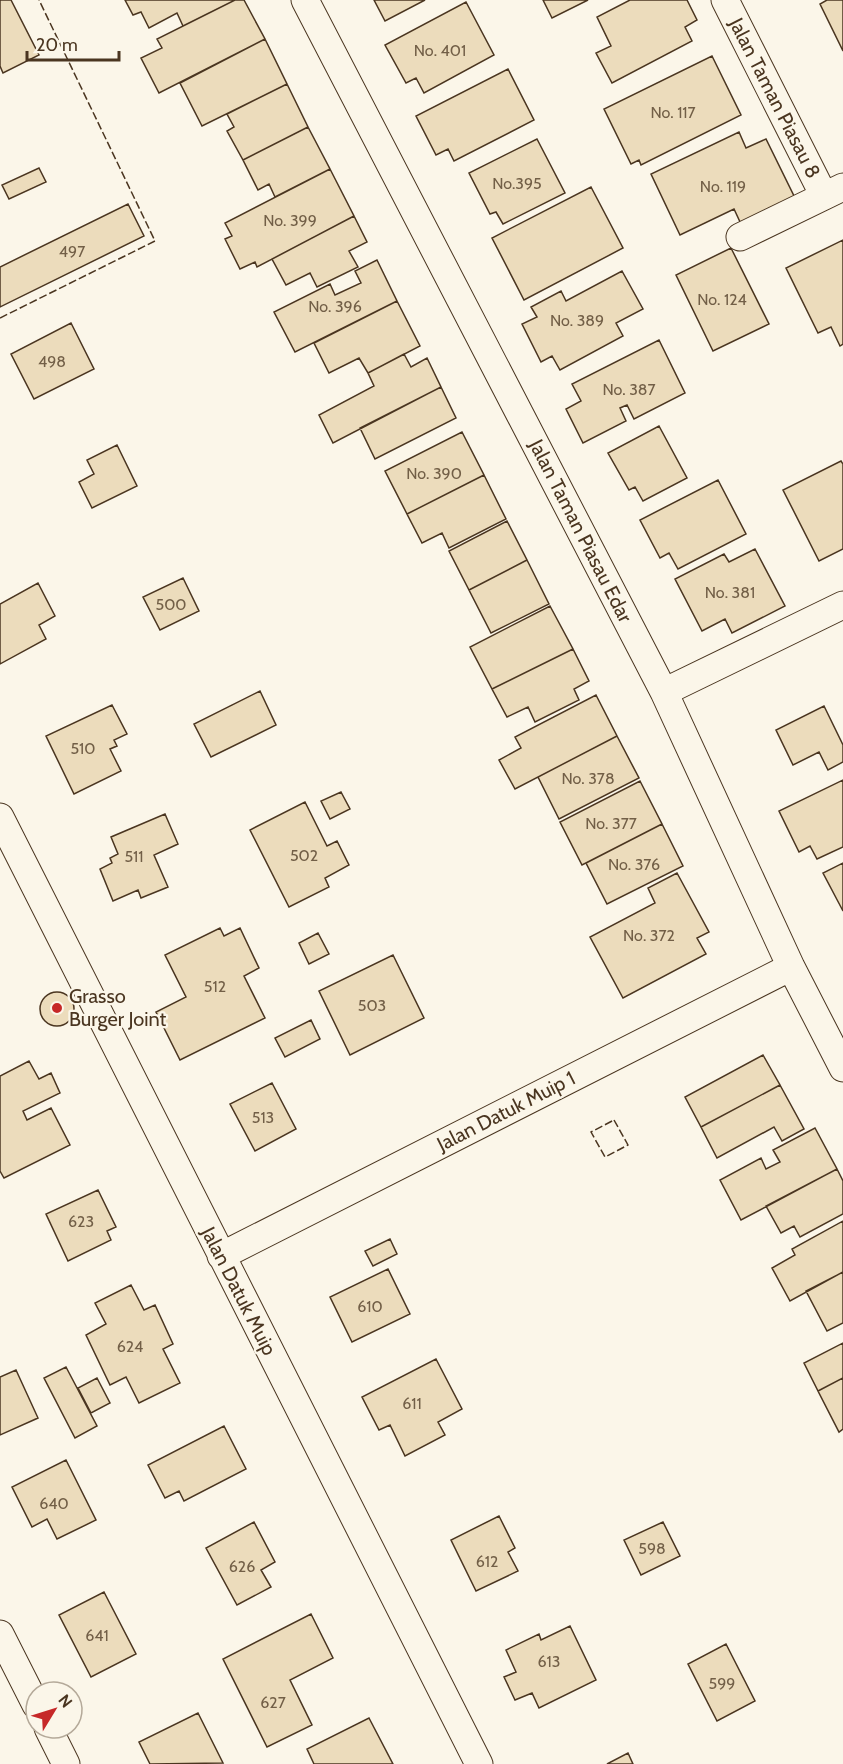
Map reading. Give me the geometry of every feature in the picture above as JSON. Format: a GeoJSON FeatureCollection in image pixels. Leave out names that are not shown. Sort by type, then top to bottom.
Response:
{"type":"FeatureCollection","features":[{"type":"Feature","properties":{"kind":"street","name":"Jalan Taman Piasau Edar"},"geometry":{"type":"LineString","coordinates":[[305,0],[664,692],[791,967],[843,1068]]}},
{"type":"Feature","properties":{"kind":"street","name":"Jalan Taman Piasau 8"},"geometry":{"type":"LineString","coordinates":[[726,0],[833,191]]}},
{"type":"Feature","properties":{"kind":"street"},"geometry":{"type":"LineString","coordinates":[[740,237],[833,191]]}},
{"type":"Feature","properties":{"kind":"street"},"geometry":{"type":"LineString","coordinates":[[664,692],[843,605]]}},
{"type":"Feature","properties":{"kind":"street","name":"Jalan Datuk Muip"},"geometry":{"type":"LineString","coordinates":[[0,817],[479,1764]]}},
{"type":"Feature","properties":{"kind":"street","name":"Jalan Datuk Muip 1"},"geometry":{"type":"LineString","coordinates":[[221,1256],[791,967]]}},
{"type":"Feature","properties":{"kind":"street"},"geometry":{"type":"LineString","coordinates":[[0,1634],[24,1681]]}},
{"type":"Feature","properties":{"kind":"street"},"geometry":{"type":"LineString","coordinates":[[54,1740],[66,1764]]}},
{"type":"Feature","properties":{"kind":"building"},"geometry":{"type":"Polygon","coordinates":[[[0,0],[11,0],[39,55],[3,73],[0,66],[0,0]]]}},
{"type":"Feature","properties":{"kind":"building"},"geometry":{"type":"Polygon","coordinates":[[[125,0],[235,0],[183,26],[177,13],[149,28],[141,12],[133,15],[125,0]]]}},
{"type":"Feature","properties":{"kind":"building"},"geometry":{"type":"Polygon","coordinates":[[[235,0],[244,0],[265,39],[159,93],[141,58],[162,48],[157,39],[235,0]]]}},
{"type":"Feature","properties":{"kind":"building"},"geometry":{"type":"Polygon","coordinates":[[[374,0],[425,0],[385,21],[374,0]]]}},
{"type":"Feature","properties":{"kind":"building"},"geometry":{"type":"Polygon","coordinates":[[[543,0],[588,0],[552,18],[543,0]]]}},
{"type":"Feature","properties":{"kind":"building"},"geometry":{"type":"Polygon","coordinates":[[[630,0],[687,0],[697,20],[685,27],[692,41],[612,83],[596,53],[611,46],[597,17],[630,0]]]}},
{"type":"Feature","properties":{"kind":"building"},"geometry":{"type":"Polygon","coordinates":[[[827,0],[843,0],[843,51],[820,4],[827,0]]]}},
{"type":"Feature","properties":{"kind":"building"},"geometry":{"type":"Polygon","coordinates":[[[466,2],[494,55],[424,93],[416,78],[406,83],[385,45],[466,2]]]}},
{"type":"Feature","properties":{"kind":"building"},"geometry":{"type":"Polygon","coordinates":[[[265,39],[287,84],[202,126],[180,83],[265,39]]]}},
{"type":"Feature","properties":{"kind":"building"},"geometry":{"type":"Polygon","coordinates":[[[712,56],[741,115],[641,165],[639,160],[631,164],[604,109],[712,56]]]}},
{"type":"Feature","properties":{"kind":"building"},"geometry":{"type":"Polygon","coordinates":[[[508,69],[534,120],[454,161],[448,149],[436,155],[416,116],[508,69]]]}},
{"type":"Feature","properties":{"kind":"building"},"geometry":{"type":"Polygon","coordinates":[[[287,84],[308,127],[243,160],[227,131],[234,127],[227,114],[287,84]]]}},
{"type":"Feature","properties":{"kind":"building"},"geometry":{"type":"Polygon","coordinates":[[[308,127],[330,169],[275,197],[269,184],[258,190],[243,160],[308,127]]]}},
{"type":"Feature","properties":{"kind":"building"},"geometry":{"type":"Polygon","coordinates":[[[739,132],[746,148],[766,139],[795,198],[741,224],[734,209],[680,235],[651,174],[739,132]]]}},
{"type":"Feature","properties":{"kind":"building"},"geometry":{"type":"Polygon","coordinates":[[[537,139],[565,193],[503,224],[496,212],[490,214],[469,173],[537,139]]]}},
{"type":"Feature","properties":{"kind":"building"},"geometry":{"type":"Polygon","coordinates":[[[39,168],[46,182],[9,199],[2,185],[39,168]]]}},
{"type":"Feature","properties":{"kind":"building"},"geometry":{"type":"Polygon","coordinates":[[[330,169],[354,216],[257,267],[255,262],[240,269],[225,239],[232,236],[225,223],[330,169]]]}},
{"type":"Feature","properties":{"kind":"building"},"geometry":{"type":"Polygon","coordinates":[[[591,187],[623,248],[524,300],[492,238],[591,187]]]}},
{"type":"Feature","properties":{"kind":"building"},"geometry":{"type":"Polygon","coordinates":[[[128,204],[144,236],[0,307],[0,267],[128,204]]]}},
{"type":"Feature","properties":{"kind":"building"},"geometry":{"type":"Polygon","coordinates":[[[354,216],[367,242],[349,251],[358,267],[317,287],[310,273],[286,285],[272,259],[354,216]]]}},
{"type":"Feature","properties":{"kind":"building"},"geometry":{"type":"Polygon","coordinates":[[[843,240],[843,344],[840,346],[831,327],[818,333],[786,268],[843,240]]]}},
{"type":"Feature","properties":{"kind":"building"},"geometry":{"type":"Polygon","coordinates":[[[731,248],[769,324],[713,351],[676,275],[731,248]]]}},
{"type":"Feature","properties":{"kind":"building"},"geometry":{"type":"Polygon","coordinates":[[[377,260],[397,301],[295,352],[274,312],[330,284],[335,295],[361,283],[355,271],[377,260]]]}},
{"type":"Feature","properties":{"kind":"building"},"geometry":{"type":"Polygon","coordinates":[[[622,271],[643,309],[616,323],[623,336],[560,370],[552,356],[541,362],[522,324],[537,317],[531,307],[561,291],[566,301],[622,271]]]}},
{"type":"Feature","properties":{"kind":"building"},"geometry":{"type":"Polygon","coordinates":[[[397,301],[420,346],[368,373],[359,358],[329,373],[314,343],[397,301]]]}},
{"type":"Feature","properties":{"kind":"building"},"geometry":{"type":"Polygon","coordinates":[[[71,323],[94,369],[34,399],[11,354],[71,323]]]}},
{"type":"Feature","properties":{"kind":"building"},"geometry":{"type":"Polygon","coordinates":[[[659,340],[685,393],[634,419],[627,405],[620,408],[626,421],[583,443],[566,409],[581,401],[572,384],[659,340]]]}},
{"type":"Feature","properties":{"kind":"building"},"geometry":{"type":"Polygon","coordinates":[[[404,354],[411,367],[427,358],[441,387],[333,443],[319,415],[374,386],[368,373],[404,354]]]}},
{"type":"Feature","properties":{"kind":"building"},"geometry":{"type":"Polygon","coordinates":[[[441,387],[456,418],[375,459],[360,428],[441,387]]]}},
{"type":"Feature","properties":{"kind":"building"},"geometry":{"type":"Polygon","coordinates":[[[659,426],[687,478],[643,501],[635,487],[629,490],[608,453],[659,426]]]}},
{"type":"Feature","properties":{"kind":"building"},"geometry":{"type":"Polygon","coordinates":[[[462,432],[484,475],[407,514],[385,471],[462,432]]]}},
{"type":"Feature","properties":{"kind":"building"},"geometry":{"type":"Polygon","coordinates":[[[117,445],[137,486],[92,508],[79,482],[94,474],[87,460],[117,445]]]}},
{"type":"Feature","properties":{"kind":"building"},"geometry":{"type":"Polygon","coordinates":[[[841,461],[843,464],[843,549],[819,561],[783,490],[841,461]]]}},
{"type":"Feature","properties":{"kind":"building"},"geometry":{"type":"Polygon","coordinates":[[[484,475],[506,519],[449,548],[442,533],[422,543],[407,514],[484,475]]]}},
{"type":"Feature","properties":{"kind":"building"},"geometry":{"type":"Polygon","coordinates":[[[718,480],[746,534],[678,569],[669,553],[660,558],[640,520],[718,480]]]}},
{"type":"Feature","properties":{"kind":"building"},"geometry":{"type":"Polygon","coordinates":[[[507,521],[527,560],[469,590],[449,551],[507,521]]]}},
{"type":"Feature","properties":{"kind":"building"},"geometry":{"type":"Polygon","coordinates":[[[755,549],[785,606],[732,633],[725,619],[702,631],[675,579],[724,554],[729,562],[755,549]]]}},
{"type":"Feature","properties":{"kind":"building"},"geometry":{"type":"Polygon","coordinates":[[[527,560],[549,604],[491,633],[469,590],[527,560]]]}},
{"type":"Feature","properties":{"kind":"building"},"geometry":{"type":"Polygon","coordinates":[[[183,578],[199,611],[160,630],[143,597],[183,578]]]}},
{"type":"Feature","properties":{"kind":"building"},"geometry":{"type":"Polygon","coordinates":[[[38,583],[55,616],[39,625],[46,639],[0,664],[0,604],[38,583]]]}},
{"type":"Feature","properties":{"kind":"building"},"geometry":{"type":"Polygon","coordinates":[[[550,606],[573,649],[492,689],[470,647],[550,606]]]}},
{"type":"Feature","properties":{"kind":"building"},"geometry":{"type":"Polygon","coordinates":[[[573,649],[589,681],[574,689],[579,700],[535,722],[528,707],[507,717],[492,689],[573,649]]]}},
{"type":"Feature","properties":{"kind":"building"},"geometry":{"type":"Polygon","coordinates":[[[260,691],[276,725],[211,757],[194,724],[260,691]]]}},
{"type":"Feature","properties":{"kind":"building"},"geometry":{"type":"Polygon","coordinates":[[[596,695],[617,736],[515,789],[499,760],[521,748],[515,737],[596,695]]]}},
{"type":"Feature","properties":{"kind":"building"},"geometry":{"type":"Polygon","coordinates":[[[112,705],[127,734],[114,740],[117,746],[110,749],[121,771],[74,794],[46,736],[112,705]]]}},
{"type":"Feature","properties":{"kind":"building"},"geometry":{"type":"Polygon","coordinates":[[[824,706],[843,745],[843,762],[828,770],[819,752],[793,765],[776,730],[824,706]]]}},
{"type":"Feature","properties":{"kind":"building"},"geometry":{"type":"Polygon","coordinates":[[[617,736],[639,778],[559,819],[538,777],[617,736]]]}},
{"type":"Feature","properties":{"kind":"building"},"geometry":{"type":"Polygon","coordinates":[[[843,780],[843,847],[817,859],[810,846],[799,852],[779,811],[843,780]]]}},
{"type":"Feature","properties":{"kind":"building"},"geometry":{"type":"Polygon","coordinates":[[[640,781],[662,824],[582,865],[560,822],[640,781]]]}},
{"type":"Feature","properties":{"kind":"building"},"geometry":{"type":"Polygon","coordinates":[[[341,792],[350,809],[330,819],[321,801],[341,792]]]}},
{"type":"Feature","properties":{"kind":"building"},"geometry":{"type":"Polygon","coordinates":[[[305,802],[327,846],[337,841],[349,865],[325,878],[329,887],[289,907],[250,830],[305,802]]]}},
{"type":"Feature","properties":{"kind":"building"},"geometry":{"type":"Polygon","coordinates":[[[165,814],[178,844],[154,855],[168,887],[141,898],[138,890],[113,901],[100,869],[112,863],[110,858],[118,854],[111,837],[165,814]]]}},
{"type":"Feature","properties":{"kind":"building"},"geometry":{"type":"Polygon","coordinates":[[[662,824],[683,866],[607,904],[586,863],[662,824]]]}},
{"type":"Feature","properties":{"kind":"building"},"geometry":{"type":"Polygon","coordinates":[[[843,863],[843,911],[823,873],[843,863]]]}},
{"type":"Feature","properties":{"kind":"building"},"geometry":{"type":"Polygon","coordinates":[[[677,873],[709,932],[697,938],[706,954],[623,998],[590,937],[655,903],[648,888],[677,873]]]}},
{"type":"Feature","properties":{"kind":"building"},"geometry":{"type":"Polygon","coordinates":[[[220,928],[224,936],[240,928],[259,968],[244,976],[265,1018],[180,1060],[156,1012],[186,997],[165,955],[220,928]]]}},
{"type":"Feature","properties":{"kind":"building"},"geometry":{"type":"Polygon","coordinates":[[[318,933],[329,954],[309,964],[299,943],[318,933]]]}},
{"type":"Feature","properties":{"kind":"building"},"geometry":{"type":"Polygon","coordinates":[[[393,955],[424,1018],[350,1055],[319,991],[393,955]]]}},
{"type":"Feature","properties":{"kind":"building","name":"Grasso Burger Joint"},"geometry":{"type":"Polygon","coordinates":[[[57,992],[69,997],[74,1009],[69,1021],[57,1026],[45,1021],[40,1009],[45,997],[57,992]]]}},
{"type":"Feature","properties":{"kind":"building"},"geometry":{"type":"Polygon","coordinates":[[[311,1020],[320,1039],[285,1057],[275,1038],[311,1020]]]}},
{"type":"Feature","properties":{"kind":"building"},"geometry":{"type":"Polygon","coordinates":[[[763,1055],[780,1085],[701,1127],[685,1097],[763,1055]]]}},
{"type":"Feature","properties":{"kind":"building"},"geometry":{"type":"Polygon","coordinates":[[[29,1061],[39,1079],[51,1073],[60,1093],[23,1111],[27,1120],[51,1108],[70,1145],[4,1178],[0,1171],[0,1076],[29,1061]]]}},
{"type":"Feature","properties":{"kind":"building"},"geometry":{"type":"Polygon","coordinates":[[[272,1083],[296,1129],[255,1151],[230,1104],[272,1083]]]}},
{"type":"Feature","properties":{"kind":"building"},"geometry":{"type":"Polygon","coordinates":[[[780,1085],[804,1129],[782,1141],[774,1127],[717,1158],[701,1127],[780,1085]]]}},
{"type":"Feature","properties":{"kind":"building"},"geometry":{"type":"Polygon","coordinates":[[[815,1128],[837,1169],[741,1220],[720,1180],[761,1158],[766,1169],[780,1162],[773,1150],[815,1128]]]}},
{"type":"Feature","properties":{"kind":"building"},"geometry":{"type":"Polygon","coordinates":[[[837,1169],[843,1181],[843,1214],[800,1237],[794,1226],[781,1233],[766,1206],[837,1169]]]}},
{"type":"Feature","properties":{"kind":"building"},"geometry":{"type":"Polygon","coordinates":[[[98,1190],[116,1227],[107,1231],[111,1240],[68,1261],[46,1214],[98,1190]]]}},
{"type":"Feature","properties":{"kind":"building"},"geometry":{"type":"Polygon","coordinates":[[[843,1221],[843,1272],[790,1301],[772,1268],[795,1255],[792,1249],[843,1221]]]}},
{"type":"Feature","properties":{"kind":"building"},"geometry":{"type":"Polygon","coordinates":[[[390,1239],[397,1254],[373,1266],[365,1251],[390,1239]]]}},
{"type":"Feature","properties":{"kind":"building"},"geometry":{"type":"Polygon","coordinates":[[[388,1269],[410,1314],[352,1342],[330,1297],[388,1269]]]}},
{"type":"Feature","properties":{"kind":"building"},"geometry":{"type":"Polygon","coordinates":[[[843,1272],[843,1323],[827,1331],[806,1291],[843,1272]]]}},
{"type":"Feature","properties":{"kind":"building"},"geometry":{"type":"Polygon","coordinates":[[[131,1285],[144,1310],[155,1305],[173,1344],[163,1349],[180,1383],[139,1403],[126,1377],[110,1385],[86,1335],[106,1324],[95,1303],[131,1285]]]}},
{"type":"Feature","properties":{"kind":"building"},"geometry":{"type":"Polygon","coordinates":[[[843,1343],[843,1378],[818,1391],[804,1363],[843,1343]]]}},
{"type":"Feature","properties":{"kind":"building"},"geometry":{"type":"Polygon","coordinates":[[[436,1359],[462,1409],[438,1422],[445,1435],[405,1456],[390,1425],[379,1430],[362,1397],[436,1359]]]}},
{"type":"Feature","properties":{"kind":"building"},"geometry":{"type":"Polygon","coordinates":[[[66,1367],[97,1426],[75,1438],[44,1378],[66,1367]]]}},
{"type":"Feature","properties":{"kind":"building"},"geometry":{"type":"Polygon","coordinates":[[[16,1370],[38,1418],[0,1435],[0,1377],[16,1370]]]}},
{"type":"Feature","properties":{"kind":"building"},"geometry":{"type":"Polygon","coordinates":[[[97,1378],[110,1403],[91,1413],[78,1388],[97,1378]]]}},
{"type":"Feature","properties":{"kind":"building"},"geometry":{"type":"Polygon","coordinates":[[[843,1378],[843,1429],[839,1432],[818,1391],[843,1378]]]}},
{"type":"Feature","properties":{"kind":"building"},"geometry":{"type":"Polygon","coordinates":[[[224,1426],[246,1469],[184,1501],[179,1491],[165,1498],[148,1465],[224,1426]]]}},
{"type":"Feature","properties":{"kind":"building"},"geometry":{"type":"Polygon","coordinates":[[[66,1460],[96,1520],[57,1539],[47,1519],[32,1527],[12,1487],[66,1460]]]}},
{"type":"Feature","properties":{"kind":"building"},"geometry":{"type":"Polygon","coordinates":[[[499,1516],[515,1548],[508,1552],[518,1571],[476,1591],[451,1540],[499,1516]]]}},
{"type":"Feature","properties":{"kind":"building"},"geometry":{"type":"Polygon","coordinates":[[[254,1522],[275,1562],[261,1570],[271,1587],[237,1605],[206,1548],[254,1522]]]}},
{"type":"Feature","properties":{"kind":"building"},"geometry":{"type":"Polygon","coordinates":[[[663,1522],[680,1556],[641,1575],[624,1540],[663,1522]]]}},
{"type":"Feature","properties":{"kind":"building"},"geometry":{"type":"Polygon","coordinates":[[[104,1592],[136,1654],[91,1677],[59,1615],[104,1592]]]}},
{"type":"Feature","properties":{"kind":"building"},"geometry":{"type":"Polygon","coordinates":[[[311,1614],[333,1658],[290,1680],[312,1725],[267,1747],[223,1659],[311,1614]]]}},
{"type":"Feature","properties":{"kind":"building"},"geometry":{"type":"Polygon","coordinates":[[[570,1626],[596,1680],[539,1708],[532,1693],[515,1700],[504,1677],[516,1672],[506,1650],[539,1634],[541,1640],[570,1626]]]}},
{"type":"Feature","properties":{"kind":"building"},"geometry":{"type":"Polygon","coordinates":[[[726,1644],[755,1701],[717,1721],[688,1664],[726,1644]]]}},
{"type":"Feature","properties":{"kind":"building"},"geometry":{"type":"Polygon","coordinates":[[[198,1713],[223,1763],[150,1764],[139,1742],[198,1713]]]}},
{"type":"Feature","properties":{"kind":"building"},"geometry":{"type":"Polygon","coordinates":[[[369,1718],[393,1764],[314,1764],[307,1749],[369,1718]]]}},
{"type":"Feature","properties":{"kind":"building"},"geometry":{"type":"Polygon","coordinates":[[[628,1753],[633,1764],[607,1764],[628,1753]]]}},
{"type":"Feature","properties":{"kind":"fence"},"geometry":{"type":"LineString","coordinates":[[0,318],[155,241],[39,0]]}},
{"type":"Feature","properties":{"kind":"fence"},"geometry":{"type":"LineString","coordinates":[[614,1120],[628,1145],[605,1157],[591,1132],[614,1120]]}},
{"type":"Feature","properties":{"kind":"place","name":"Grasso Burger Joint"},"geometry":{"type":"Point","coordinates":[57,1008]}}]}
